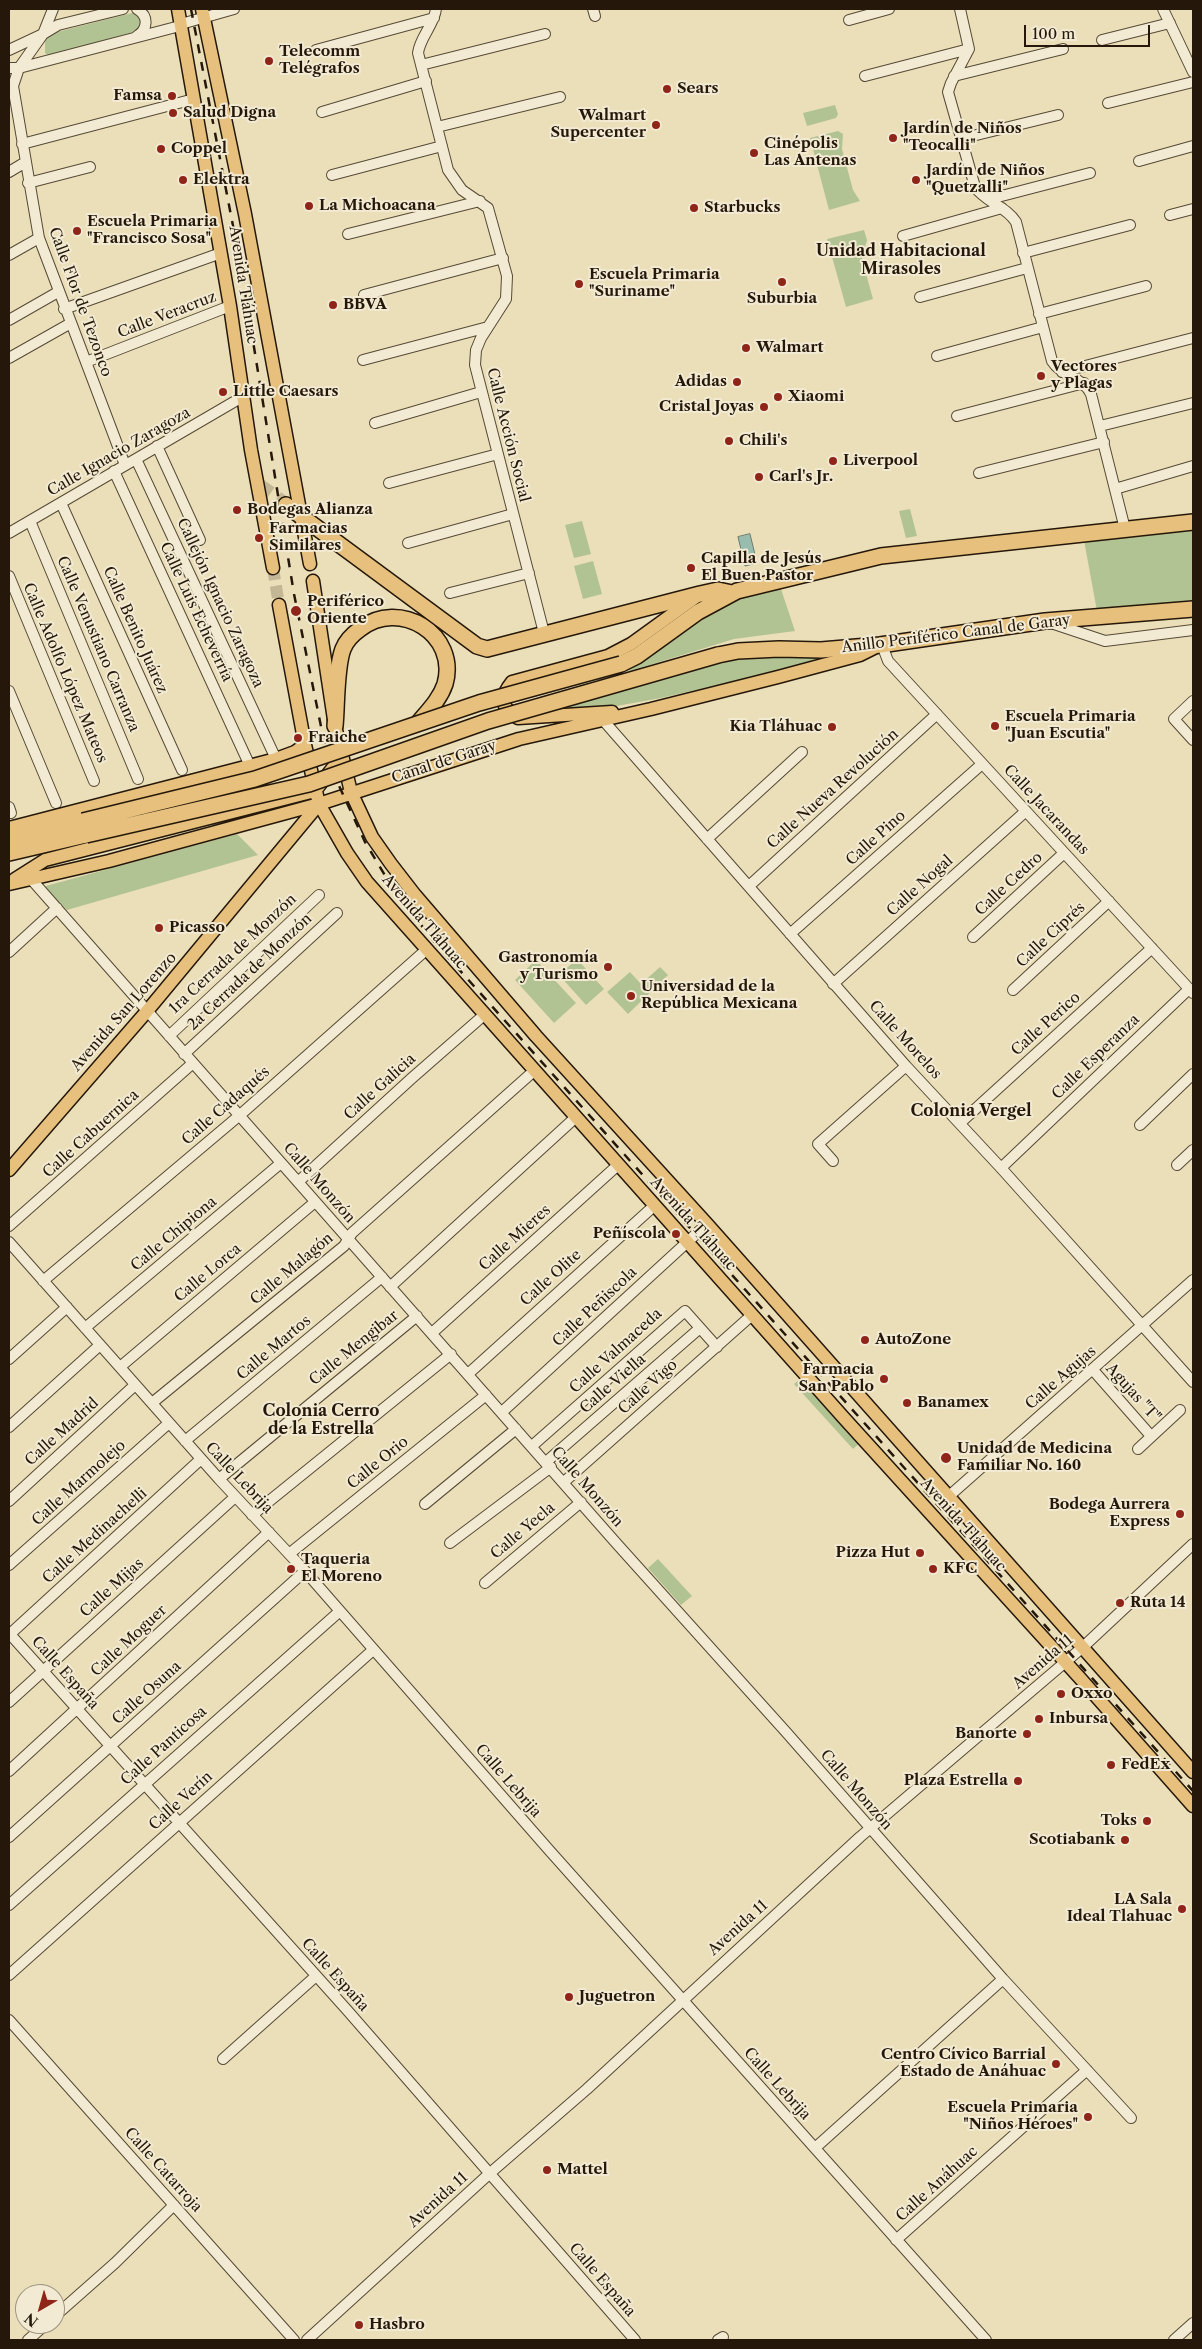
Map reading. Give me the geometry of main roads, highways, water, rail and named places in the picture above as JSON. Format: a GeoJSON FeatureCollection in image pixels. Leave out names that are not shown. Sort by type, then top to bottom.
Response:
{"type":"FeatureCollection","features":[{"type":"Feature","properties":{"kind":"highway"},"geometry":{"type":"LineString","coordinates":[[286,505],[477,646],[487,649],[700,594],[718,590],[732,593],[881,556],[1124,528],[1193,522]]}},
{"type":"Feature","properties":{"kind":"highway","name":"Canal de Garay"},"geometry":{"type":"LineString","coordinates":[[9,853],[84,828],[255,778],[478,703],[621,664],[637,656],[698,612],[732,593]]}},
{"type":"Feature","properties":{"kind":"highway","name":"Anillo Periférico Canal de Garay"},"geometry":{"type":"LineString","coordinates":[[718,655],[738,651],[779,649],[821,650],[881,645],[1046,621],[1193,609]]}},
{"type":"Feature","properties":{"kind":"highway"},"geometry":{"type":"LineString","coordinates":[[335,726],[342,650],[352,635],[370,621],[392,616],[420,623],[439,641],[446,662],[445,682],[440,696],[420,722]]}},
{"type":"Feature","properties":{"kind":"highway","name":"Canal de Garay"},"geometry":{"type":"LineString","coordinates":[[9,841],[309,784],[488,720],[718,655]]}},
{"type":"Feature","properties":{"kind":"main road","name":"Avenida Tláhuac"},"geometry":{"type":"LineString","coordinates":[[178,9],[230,306],[251,450],[273,568]]}},
{"type":"Feature","properties":{"kind":"main road","name":"Avenida Tláhuac"},"geometry":{"type":"LineString","coordinates":[[203,13],[218,79],[303,516],[310,564]]}},
{"type":"Feature","properties":{"kind":"main road","name":"Avenida Tláhuac"},"geometry":{"type":"LineString","coordinates":[[313,580],[335,726],[351,792],[372,836],[415,895],[536,1036],[708,1224],[1193,1772]]}},
{"type":"Feature","properties":{"kind":"main road"},"geometry":{"type":"LineString","coordinates":[[651,709],[518,718],[508,712],[503,703],[504,692],[512,682],[597,660],[620,651],[700,594]]}},
{"type":"Feature","properties":{"kind":"main road","name":"Avenida Tláhuac"},"geometry":{"type":"LineString","coordinates":[[280,605],[305,745],[319,804],[347,853],[367,882],[752,1315],[1066,1662],[1193,1806]]}},
{"type":"Feature","properties":{"kind":"main road","name":"Canal de Garay"},"geometry":{"type":"LineString","coordinates":[[9,884],[30,875],[109,861],[319,804],[351,792],[510,742],[651,709],[860,655],[881,645]]}},
{"type":"Feature","properties":{"kind":"main road"},"geometry":{"type":"LineString","coordinates":[[9,828],[276,759],[295,752],[305,745]]}},
{"type":"Feature","properties":{"kind":"main road"},"geometry":{"type":"LineString","coordinates":[[30,875],[46,860],[315,791],[342,756]]}},
{"type":"Feature","properties":{"kind":"main road"},"geometry":{"type":"LineString","coordinates":[[246,767],[254,777],[258,789],[258,794],[248,808]]}},
{"type":"Feature","properties":{"kind":"main road","name":"Avenida San Lorenzo"},"geometry":{"type":"LineString","coordinates":[[9,1170],[148,1010],[319,804]]}},
{"type":"Feature","properties":{"kind":"tunnel"},"geometry":{"type":"LineString","coordinates":[[258,485],[286,505]]}},
{"type":"Feature","properties":{"kind":"tunnel"},"geometry":{"type":"LineString","coordinates":[[273,568],[279,605]]}},
{"type":"Feature","properties":{"kind":"railway"},"geometry":{"type":"LineString","coordinates":[[191,9],[241,267],[294,594],[324,741],[334,775],[365,842],[389,882],[431,938],[1193,1791]]}},
{"type":"Feature","properties":{"kind":"place","name":"Telecomm Telégrafos"},"geometry":{"type":"Point","coordinates":[269,61]}},
{"type":"Feature","properties":{"kind":"place","name":"Sears"},"geometry":{"type":"Point","coordinates":[667,89]}},
{"type":"Feature","properties":{"kind":"place","name":"Famsa"},"geometry":{"type":"Point","coordinates":[172,96]}},
{"type":"Feature","properties":{"kind":"place","name":"Salud Digna"},"geometry":{"type":"Point","coordinates":[173,113]}},
{"type":"Feature","properties":{"kind":"place","name":"Walmart Supercenter"},"geometry":{"type":"Point","coordinates":[656,125]}},
{"type":"Feature","properties":{"kind":"place","name":"Jardín de Niños \"Teocalli\""},"geometry":{"type":"Point","coordinates":[893,138]}},
{"type":"Feature","properties":{"kind":"place","name":"Coppel"},"geometry":{"type":"Point","coordinates":[161,149]}},
{"type":"Feature","properties":{"kind":"place","name":"Cinépolis Las Antenas"},"geometry":{"type":"Point","coordinates":[754,153]}},
{"type":"Feature","properties":{"kind":"place","name":"Elektra"},"geometry":{"type":"Point","coordinates":[183,180]}},
{"type":"Feature","properties":{"kind":"place","name":"Jardín de Niños \"Quetzalli\""},"geometry":{"type":"Point","coordinates":[916,180]}},
{"type":"Feature","properties":{"kind":"place","name":"La Michoacana"},"geometry":{"type":"Point","coordinates":[309,206]}},
{"type":"Feature","properties":{"kind":"place","name":"Starbucks"},"geometry":{"type":"Point","coordinates":[694,208]}},
{"type":"Feature","properties":{"kind":"place","name":"Escuela Primaria \"Francisco Sosa\""},"geometry":{"type":"Point","coordinates":[77,231]}},
{"type":"Feature","properties":{"kind":"place","name":"Suburbia"},"geometry":{"type":"Point","coordinates":[782,282]}},
{"type":"Feature","properties":{"kind":"place","name":"Escuela Primaria \"Suriname\""},"geometry":{"type":"Point","coordinates":[579,284]}},
{"type":"Feature","properties":{"kind":"place","name":"BBVA"},"geometry":{"type":"Point","coordinates":[333,305]}},
{"type":"Feature","properties":{"kind":"place","name":"Walmart"},"geometry":{"type":"Point","coordinates":[746,348]}},
{"type":"Feature","properties":{"kind":"place","name":"Vectores y Plagas"},"geometry":{"type":"Point","coordinates":[1041,376]}},
{"type":"Feature","properties":{"kind":"place","name":"Adidas"},"geometry":{"type":"Point","coordinates":[737,382]}},
{"type":"Feature","properties":{"kind":"place","name":"Little Caesars"},"geometry":{"type":"Point","coordinates":[223,392]}},
{"type":"Feature","properties":{"kind":"place","name":"Xiaomi"},"geometry":{"type":"Point","coordinates":[778,397]}},
{"type":"Feature","properties":{"kind":"place","name":"Cristal Joyas"},"geometry":{"type":"Point","coordinates":[764,407]}},
{"type":"Feature","properties":{"kind":"place","name":"Chili's"},"geometry":{"type":"Point","coordinates":[729,441]}},
{"type":"Feature","properties":{"kind":"place","name":"Liverpool"},"geometry":{"type":"Point","coordinates":[833,461]}},
{"type":"Feature","properties":{"kind":"place","name":"Carl's Jr."},"geometry":{"type":"Point","coordinates":[759,477]}},
{"type":"Feature","properties":{"kind":"place","name":"Bodegas Alianza"},"geometry":{"type":"Point","coordinates":[237,510]}},
{"type":"Feature","properties":{"kind":"place","name":"Farmacias Similares"},"geometry":{"type":"Point","coordinates":[259,538]}},
{"type":"Feature","properties":{"kind":"place","name":"Capilla de Jesús El Buen Pastor"},"geometry":{"type":"Point","coordinates":[691,568]}},
{"type":"Feature","properties":{"kind":"place","name":"Periférico Oriente"},"geometry":{"type":"Point","coordinates":[296,611]}},
{"type":"Feature","properties":{"kind":"place","name":"Escuela Primaria \"Juan Escutia\""},"geometry":{"type":"Point","coordinates":[995,726]}},
{"type":"Feature","properties":{"kind":"place","name":"Kia Tláhuac"},"geometry":{"type":"Point","coordinates":[832,727]}},
{"type":"Feature","properties":{"kind":"place","name":"Fraiche"},"geometry":{"type":"Point","coordinates":[298,738]}},
{"type":"Feature","properties":{"kind":"place","name":"Picasso"},"geometry":{"type":"Point","coordinates":[159,928]}},
{"type":"Feature","properties":{"kind":"place","name":"Gastronomía y Turismo"},"geometry":{"type":"Point","coordinates":[608,967]}},
{"type":"Feature","properties":{"kind":"place","name":"Universidad de la República Mexicana"},"geometry":{"type":"Point","coordinates":[631,996]}},
{"type":"Feature","properties":{"kind":"place","name":"Peñíscola"},"geometry":{"type":"Point","coordinates":[676,1234]}},
{"type":"Feature","properties":{"kind":"place","name":"AutoZone"},"geometry":{"type":"Point","coordinates":[865,1340]}},
{"type":"Feature","properties":{"kind":"place","name":"Farmacia San Pablo"},"geometry":{"type":"Point","coordinates":[884,1379]}},
{"type":"Feature","properties":{"kind":"place","name":"Banamex"},"geometry":{"type":"Point","coordinates":[907,1403]}},
{"type":"Feature","properties":{"kind":"place","name":"Unidad de Medicina Familiar No. 160"},"geometry":{"type":"Point","coordinates":[946,1458]}},
{"type":"Feature","properties":{"kind":"place","name":"Bodega Aurrera Express"},"geometry":{"type":"Point","coordinates":[1180,1514]}},
{"type":"Feature","properties":{"kind":"place","name":"Pizza Hut"},"geometry":{"type":"Point","coordinates":[920,1553]}},
{"type":"Feature","properties":{"kind":"place","name":"Taqueria El Moreno"},"geometry":{"type":"Point","coordinates":[291,1569]}},
{"type":"Feature","properties":{"kind":"place","name":"KFC"},"geometry":{"type":"Point","coordinates":[933,1569]}},
{"type":"Feature","properties":{"kind":"place","name":"Ruta 14"},"geometry":{"type":"Point","coordinates":[1120,1603]}},
{"type":"Feature","properties":{"kind":"place","name":"Oxxo"},"geometry":{"type":"Point","coordinates":[1061,1694]}},
{"type":"Feature","properties":{"kind":"place","name":"Inbursa"},"geometry":{"type":"Point","coordinates":[1039,1719]}},
{"type":"Feature","properties":{"kind":"place","name":"Banorte"},"geometry":{"type":"Point","coordinates":[1027,1734]}},
{"type":"Feature","properties":{"kind":"place","name":"FedEx"},"geometry":{"type":"Point","coordinates":[1111,1765]}},
{"type":"Feature","properties":{"kind":"place","name":"Plaza Estrella"},"geometry":{"type":"Point","coordinates":[1018,1781]}},
{"type":"Feature","properties":{"kind":"place","name":"Toks"},"geometry":{"type":"Point","coordinates":[1147,1821]}},
{"type":"Feature","properties":{"kind":"place","name":"Scotiabank"},"geometry":{"type":"Point","coordinates":[1125,1840]}},
{"type":"Feature","properties":{"kind":"place","name":"LA Sala Ideal Tlahuac"},"geometry":{"type":"Point","coordinates":[1182,1909]}},
{"type":"Feature","properties":{"kind":"place","name":"Juguetron"},"geometry":{"type":"Point","coordinates":[569,1997]}},
{"type":"Feature","properties":{"kind":"place","name":"Centro Cívico Barrial Estado de Anáhuac"},"geometry":{"type":"Point","coordinates":[1056,2064]}},
{"type":"Feature","properties":{"kind":"place","name":"Escuela Primaria \"Niños Héroes\""},"geometry":{"type":"Point","coordinates":[1088,2117]}},
{"type":"Feature","properties":{"kind":"place","name":"Mattel"},"geometry":{"type":"Point","coordinates":[547,2170]}},
{"type":"Feature","properties":{"kind":"place","name":"Hasbro"},"geometry":{"type":"Point","coordinates":[359,2325]}},
{"type":"Feature","properties":{"kind":"district","name":"Unidad Habitacional Mirasoles"},"geometry":{"type":"Point","coordinates":[901,260]}},
{"type":"Feature","properties":{"kind":"district","name":"Colonia Vergel"},"geometry":{"type":"Point","coordinates":[971,1111]}},
{"type":"Feature","properties":{"kind":"district","name":"Colonia Cerro de la Estrella"},"geometry":{"type":"Point","coordinates":[321,1420]}}]}
